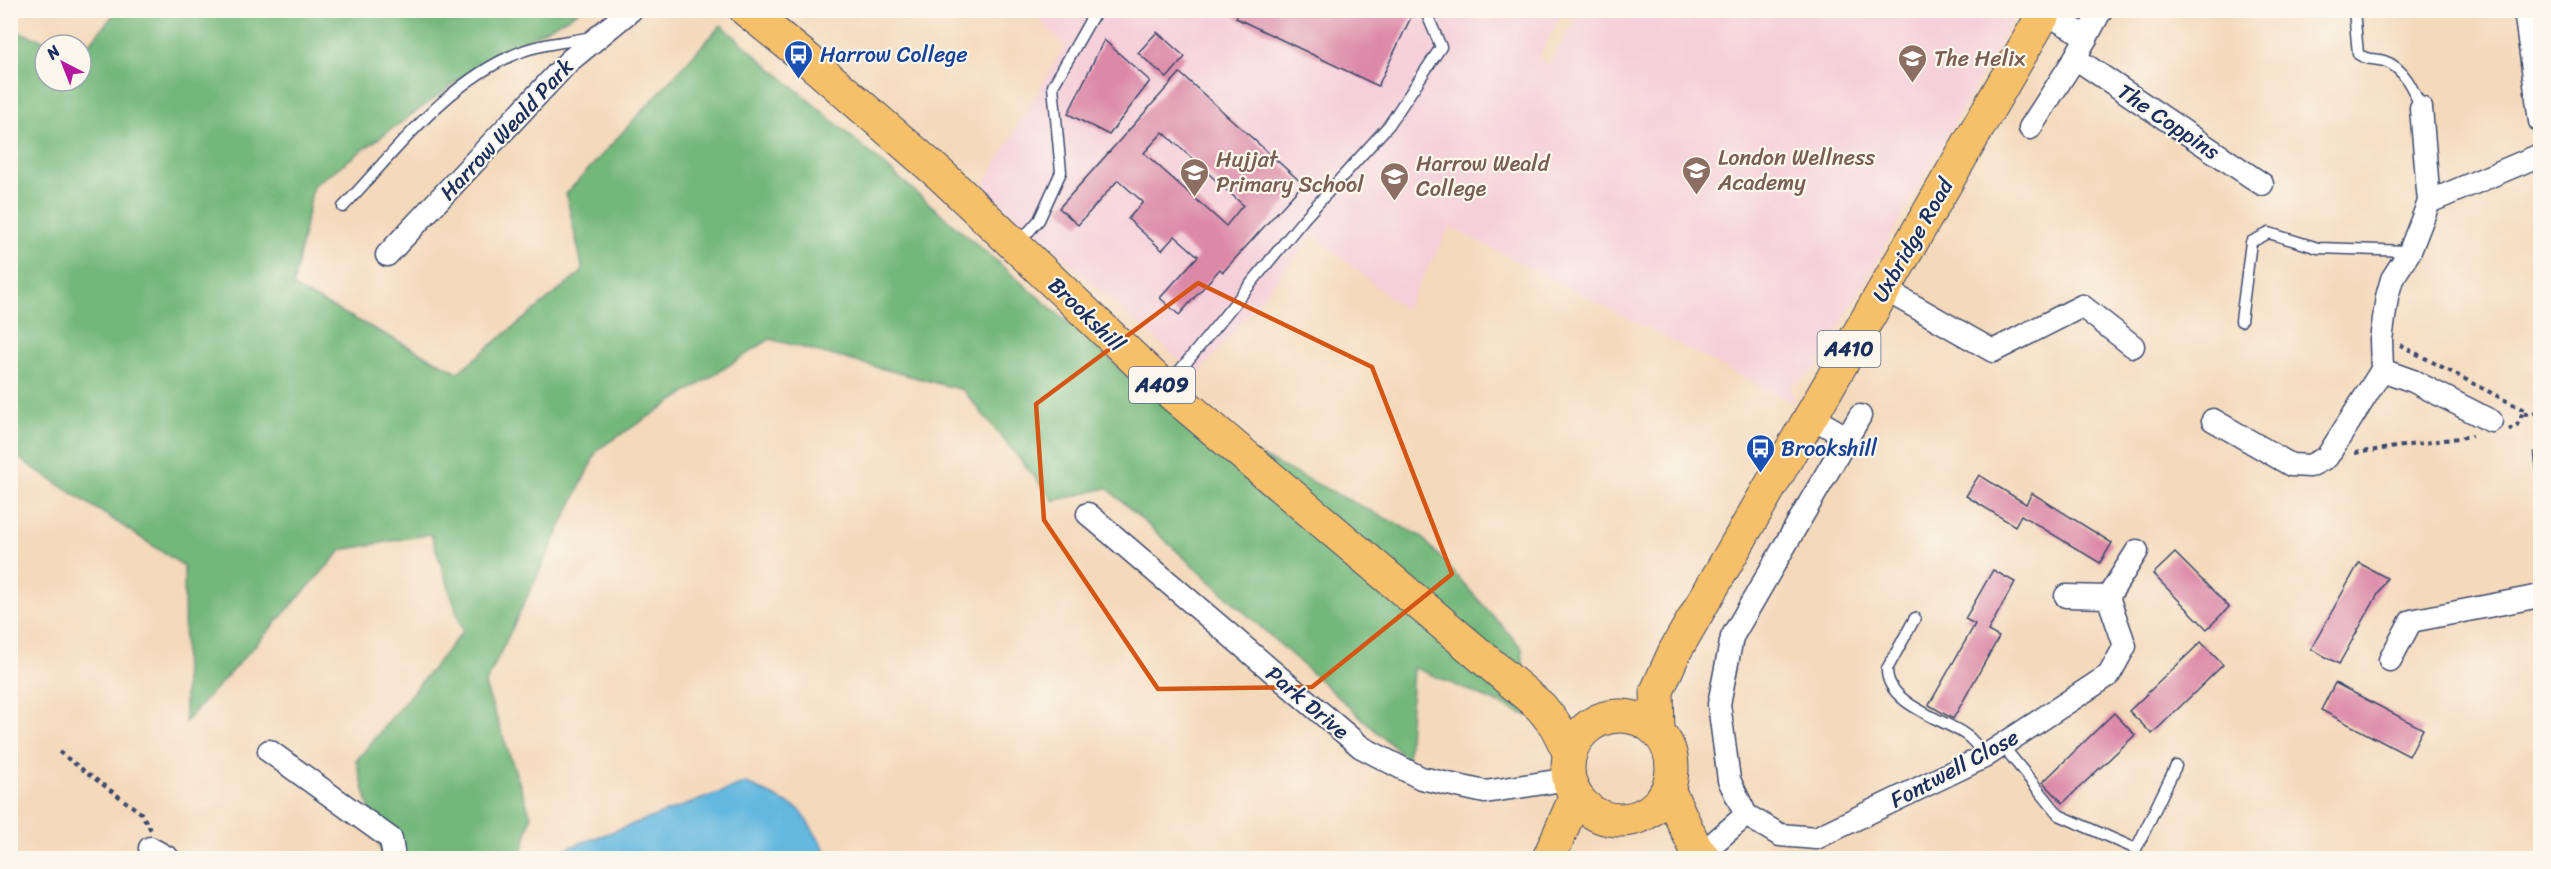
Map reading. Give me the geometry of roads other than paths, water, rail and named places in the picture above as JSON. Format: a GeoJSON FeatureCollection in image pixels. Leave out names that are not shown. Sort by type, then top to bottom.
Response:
{"type":"FeatureCollection","features":[{"type":"Feature","properties":{"kind":"main road","name":"Brookshill"},"geometry":{"type":"LineString","coordinates":[[746,10],[875,117],[1016,246],[1165,388],[1541,707],[1556,726],[1572,776]]}},
{"type":"Feature","properties":{"kind":"main road","name":"Uxbridge Road"},"geometry":{"type":"LineString","coordinates":[[1625,716],[1657,691],[1696,612],[2046,12]]}},
{"type":"Feature","properties":{"kind":"main road","name":"Uxbridge Road"},"geometry":{"type":"LineString","coordinates":[[1657,691],[1658,732]]}},
{"type":"Feature","properties":{"kind":"main road","name":"Brookshill"},"geometry":{"type":"LineString","coordinates":[[1541,707],[1563,719],[1591,725]]}},
{"type":"Feature","properties":{"kind":"main road"},"geometry":{"type":"LineString","coordinates":[[1552,853],[1572,776],[1578,738],[1591,725],[1607,717],[1625,716],[1647,722],[1658,732],[1671,753],[1673,771],[1668,789],[1658,803],[1639,817],[1621,820],[1603,817],[1588,809],[1572,776]]}},
{"type":"Feature","properties":{"kind":"main road"},"geometry":{"type":"LineString","coordinates":[[1668,789],[1700,854]]}},
{"type":"Feature","properties":{"kind":"main road"},"geometry":{"type":"LineString","coordinates":[[1552,853],[1603,817]]}},
{"type":"Feature","properties":{"kind":"main road"},"geometry":{"type":"LineString","coordinates":[[1639,817],[1700,854]]}},
{"type":"Feature","properties":{"kind":"street","name":"Harrow Weald Park"},"geometry":{"type":"LineString","coordinates":[[387,255],[569,61],[631,10]]}},
{"type":"Feature","properties":{"kind":"street"},"geometry":{"type":"LineString","coordinates":[[2030,129],[2075,58],[2101,10]]}},
{"type":"Feature","properties":{"kind":"street"},"geometry":{"type":"LineString","coordinates":[[2524,10],[2541,121]]}},
{"type":"Feature","properties":{"kind":"street"},"geometry":{"type":"LineString","coordinates":[[2046,12],[2087,37]]}},
{"type":"Feature","properties":{"kind":"street","name":"The Coppins"},"geometry":{"type":"LineString","coordinates":[[2075,58],[2262,184]]}},
{"type":"Feature","properties":{"kind":"street"},"geometry":{"type":"LineString","coordinates":[[2213,420],[2291,465],[2310,466],[2327,457],[2333,450],[2382,370],[2381,339],[2386,297],[2392,279],[2410,251],[2428,202],[2421,108]]}},
{"type":"Feature","properties":{"kind":"street"},"geometry":{"type":"LineString","coordinates":[[2428,202],[2541,155]]}},
{"type":"Feature","properties":{"kind":"street"},"geometry":{"type":"LineString","coordinates":[[1884,289],[1993,351],[2082,306],[2133,345]]}},
{"type":"Feature","properties":{"kind":"street"},"geometry":{"type":"LineString","coordinates":[[2382,370],[2412,381],[2491,421]]}},
{"type":"Feature","properties":{"kind":"street"},"geometry":{"type":"LineString","coordinates":[[1810,416],[1848,438]]}},
{"type":"Feature","properties":{"kind":"street"},"geometry":{"type":"LineString","coordinates":[[1700,854],[1746,815],[1729,780],[1719,704],[1732,637],[1860,416]]}},
{"type":"Feature","properties":{"kind":"street","name":"Park Drive"},"geometry":{"type":"LineString","coordinates":[[1088,514],[1361,747],[1421,778],[1485,792],[1572,776]]}},
{"type":"Feature","properties":{"kind":"street"},"geometry":{"type":"LineString","coordinates":[[2066,596],[2108,597],[2137,550]]}},
{"type":"Feature","properties":{"kind":"street"},"geometry":{"type":"LineString","coordinates":[[2390,660],[2410,621],[2541,596]]}},
{"type":"Feature","properties":{"kind":"street","name":"Fontwell Close"},"geometry":{"type":"LineString","coordinates":[[1746,815],[1780,835],[1816,838],[1993,751],[2109,675],[2125,646],[2108,597]]}},
{"type":"Feature","properties":{"kind":"street"},"geometry":{"type":"LineString","coordinates":[[269,751],[391,839],[394,858]]}},
{"type":"Feature","properties":{"kind":"lane"},"geometry":{"type":"LineString","coordinates":[[1016,246],[1039,220],[1061,172],[1053,86],[1091,18],[1099,10]]}},
{"type":"Feature","properties":{"kind":"lane"},"geometry":{"type":"LineString","coordinates":[[1165,388],[1296,229],[1389,125],[1442,47],[1425,10]]}},
{"type":"Feature","properties":{"kind":"lane"},"geometry":{"type":"LineString","coordinates":[[2354,10],[2358,54],[2366,60],[2384,61],[2403,75],[2413,88],[2421,108]]}},
{"type":"Feature","properties":{"kind":"lane"},"geometry":{"type":"LineString","coordinates":[[343,207],[455,89],[471,78],[488,67],[525,50],[600,36]]}},
{"type":"Feature","properties":{"kind":"lane"},"geometry":{"type":"LineString","coordinates":[[2241,321],[2251,242],[2269,233],[2318,248],[2410,251]]}},
{"type":"Feature","properties":{"kind":"lane"},"geometry":{"type":"LineString","coordinates":[[1915,618],[1887,669],[1891,685],[1910,704],[1993,751],[2059,816],[2136,849],[2176,766]]}},
{"type":"Feature","properties":{"kind":"water"},"geometry":{"type":"Polygon","coordinates":[[[746,783],[799,809],[831,858],[540,858],[746,783]]]}},
{"type":"Feature","properties":{"kind":"place","name":"Harrow College"},"geometry":{"type":"Point","coordinates":[799,80]}},
{"type":"Feature","properties":{"kind":"place","name":"The Helix"},"geometry":{"type":"Point","coordinates":[1913,84]}},
{"type":"Feature","properties":{"kind":"place","name":"London Wellness Academy"},"geometry":{"type":"Point","coordinates":[1697,196]}},
{"type":"Feature","properties":{"kind":"place","name":"Hujjat Primary School"},"geometry":{"type":"Point","coordinates":[1195,198]}},
{"type":"Feature","properties":{"kind":"place","name":"Harrow Weald College"},"geometry":{"type":"Point","coordinates":[1395,202]}},
{"type":"Feature","properties":{"kind":"place","name":"Brookshill"},"geometry":{"type":"Point","coordinates":[1760,474]}}]}
